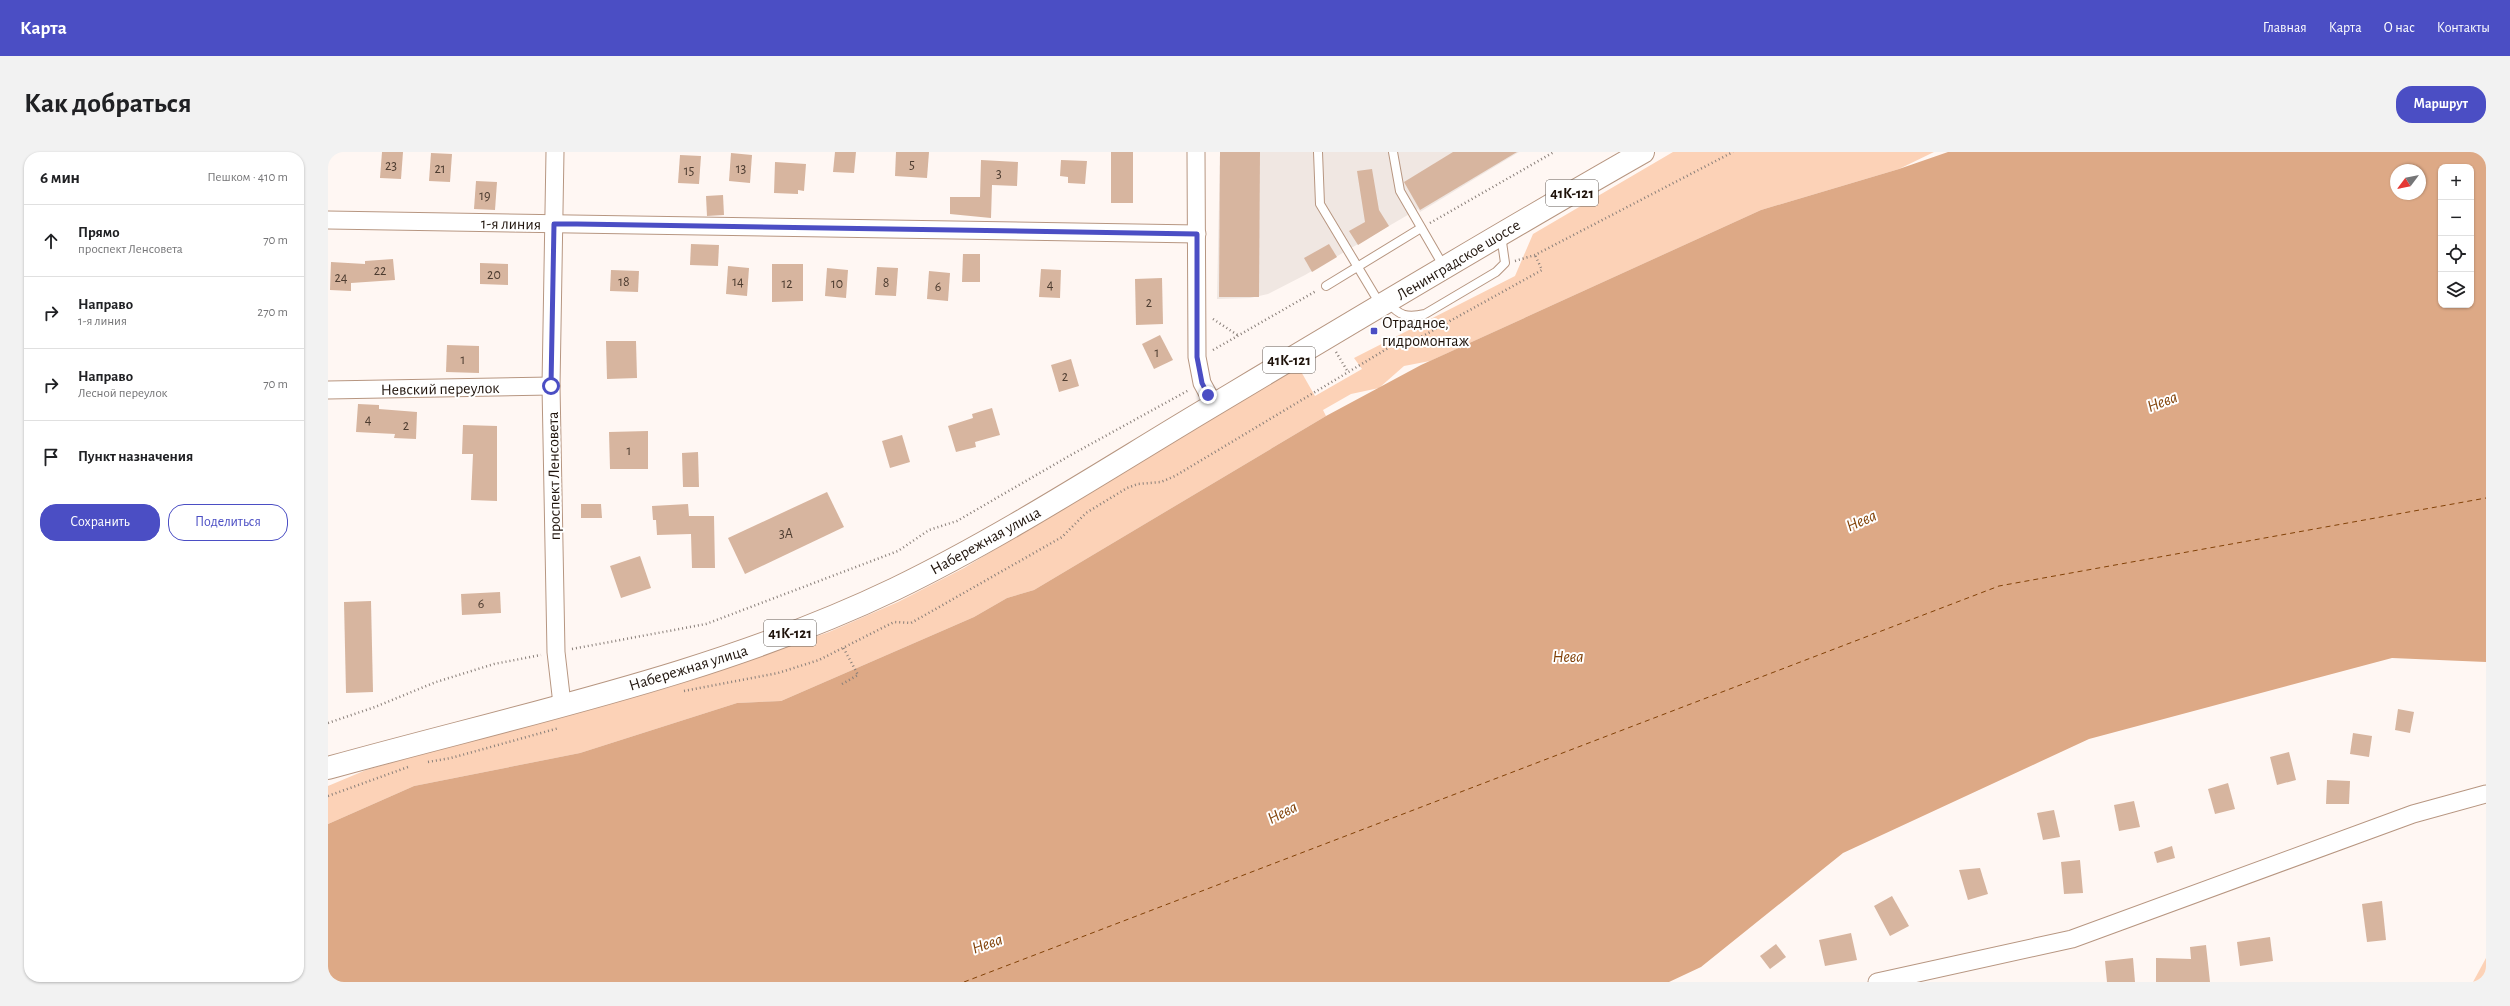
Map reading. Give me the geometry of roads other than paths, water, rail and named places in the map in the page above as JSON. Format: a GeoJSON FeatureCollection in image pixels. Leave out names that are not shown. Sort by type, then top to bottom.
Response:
{"type":"FeatureCollection","features":[{"type":"Feature","properties":{"kind":"main road","name":"Ленинградское шоссе"},"geometry":{"type":"LineString","coordinates":[[1214,405],[1501,233],[1643,152]]}},
{"type":"Feature","properties":{"kind":"main road","name":"Набережная улица"},"geometry":{"type":"LineString","coordinates":[[328,768],[664,677],[752,648],[893,590],[1014,525],[1214,405]]}},
{"type":"Feature","properties":{"kind":"street","name":"проспект Ленсовета"},"geometry":{"type":"LineString","coordinates":[[555,152],[551,386],[556,652],[562,704]]}},
{"type":"Feature","properties":{"kind":"street"},"geometry":{"type":"LineString","coordinates":[[1196,152],[1198,301],[1197,357],[1202,383],[1214,405]]}},
{"type":"Feature","properties":{"kind":"street","name":"1-я линия"},"geometry":{"type":"LineString","coordinates":[[328,220],[1197,234]]}},
{"type":"Feature","properties":{"kind":"street","name":"Невский переулок"},"geometry":{"type":"LineString","coordinates":[[328,390],[551,386]]}},
{"type":"Feature","properties":{"kind":"street"},"geometry":{"type":"LineString","coordinates":[[1878,982],[2072,939],[2413,814],[2486,794]]}},
{"type":"Feature","properties":{"kind":"lane"},"geometry":{"type":"LineString","coordinates":[[1318,152],[1320,204],[1357,268],[1384,303],[1396,313],[1413,316],[1425,314],[1496,272],[1505,263],[1501,233]]}},
{"type":"Feature","properties":{"kind":"lane"},"geometry":{"type":"LineString","coordinates":[[1393,152],[1400,191],[1444,267]]}},
{"type":"Feature","properties":{"kind":"lane"},"geometry":{"type":"LineString","coordinates":[[1326,286],[1421,228]]}},
{"type":"Feature","properties":{"kind":"water","name":"Нева"},"geometry":{"type":"Polygon","coordinates":[[[1948,152],[2486,152],[2486,662],[2392,658],[2089,739],[1843,853],[1701,967],[1669,982],[328,982],[328,824],[414,786],[580,753],[737,703],[781,701],[974,617],[1007,598],[1034,590],[1326,416],[1421,365],[1761,210],[1899,169],[1948,152]]]}},
{"type":"Feature","properties":{"kind":"place","name":"Отрадное, гидромонтаж"},"geometry":{"type":"Point","coordinates":[1374,331]}}]}
